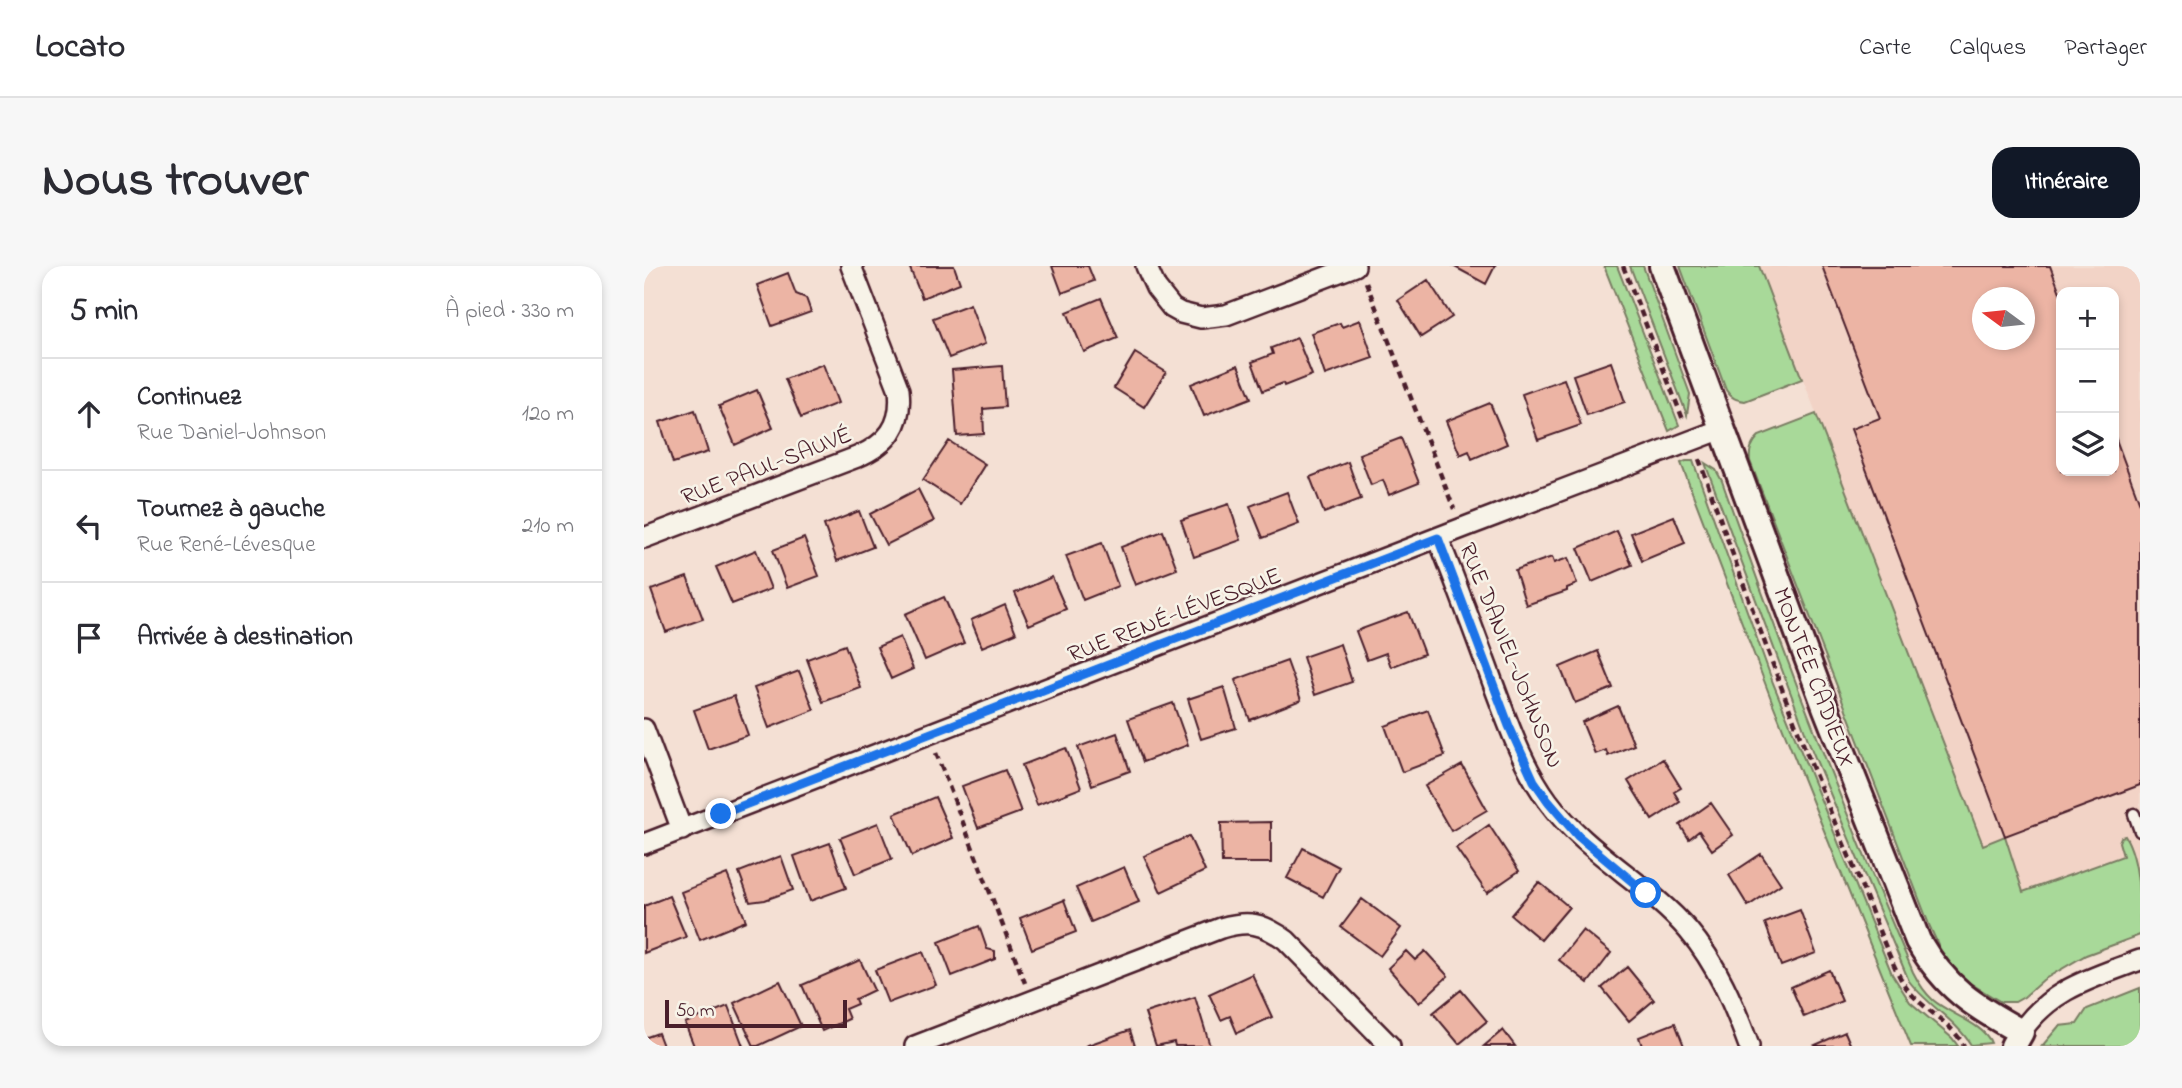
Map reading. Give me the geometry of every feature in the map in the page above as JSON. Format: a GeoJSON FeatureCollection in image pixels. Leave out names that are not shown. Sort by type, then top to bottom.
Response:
{"type":"FeatureCollection","features":[{"type":"Feature","properties":{"kind":"street","name":"RUE PAUL-SAUVÉ"},"geometry":{"type":"LineString","coordinates":[[644,538],[857,457],[873,450],[889,434],[898,418],[899,390],[851,266]]}},
{"type":"Feature","properties":{"kind":"street"},"geometry":{"type":"LineString","coordinates":[[1146,266],[1156,288],[1172,308],[1201,318],[1226,315],[1360,273]]}},
{"type":"Feature","properties":{"kind":"street","name":"MONTÉE CADIEUX"},"geometry":{"type":"LineString","coordinates":[[1662,266],[1826,709],[1919,941],[1934,967],[1954,989],[2017,1039]]}},
{"type":"Feature","properties":{"kind":"street","name":"RUE RENÉ-LÉVESQUE"},"geometry":{"type":"LineString","coordinates":[[644,844],[1723,429]]}},
{"type":"Feature","properties":{"kind":"street","name":"RUE DANIEL-JOHNSON"},"geometry":{"type":"LineString","coordinates":[[1438,538],[1509,726],[1534,781],[1578,836],[1668,910],[1687,929],[1721,978],[1749,1046]]}},
{"type":"Feature","properties":{"kind":"street"},"geometry":{"type":"LineString","coordinates":[[644,729],[682,830]]}},
{"type":"Feature","properties":{"kind":"street"},"geometry":{"type":"LineString","coordinates":[[915,1046],[1221,928],[1249,922],[1273,931],[1286,940],[1390,1046]]}},
{"type":"Feature","properties":{"kind":"street"},"geometry":{"type":"LineString","coordinates":[[2017,1039],[2040,1008],[2063,991],[2140,960]]}},
{"type":"Feature","properties":{"kind":"lane"},"geometry":{"type":"LineString","coordinates":[[2134,814],[2140,831]]}},
{"type":"Feature","properties":{"kind":"path"},"geometry":{"type":"LineString","coordinates":[[1623,266],[1683,420]]}},
{"type":"Feature","properties":{"kind":"path"},"geometry":{"type":"LineString","coordinates":[[1360,273],[1455,513]]}},
{"type":"Feature","properties":{"kind":"path","name":"MONTÉE CADIEUX"},"geometry":{"type":"LineString","coordinates":[[1699,460],[1783,692],[1897,970],[1912,996],[1951,1030],[1964,1046]]}},
{"type":"Feature","properties":{"kind":"path"},"geometry":{"type":"LineString","coordinates":[[935,750],[1026,984]]}},
{"type":"Feature","properties":{"kind":"shaded area"},"geometry":{"type":"Polygon","coordinates":[[[1759,266],[2140,266],[2140,935],[2086,955],[2062,970],[2011,915],[1759,266]]]}},
{"type":"Feature","properties":{"kind":"green space"},"geometry":{"type":"Polygon","coordinates":[[[1604,266],[1617,266],[1679,425],[1669,431],[1604,266]]]}},
{"type":"Feature","properties":{"kind":"green space"},"geometry":{"type":"Polygon","coordinates":[[[1630,266],[1643,266],[1690,394],[1687,415],[1630,266]]]}},
{"type":"Feature","properties":{"kind":"green space"},"geometry":{"type":"Polygon","coordinates":[[[1680,266],[1759,266],[1802,379],[1745,401],[1730,395],[1680,266]]]}},
{"type":"Feature","properties":{"kind":"green space"},"geometry":{"type":"Polygon","coordinates":[[[1816,414],[1983,845],[2005,836],[2023,892],[2123,856],[2119,842],[2121,837],[2125,836],[2134,857],[2140,935],[2086,955],[2043,980],[2015,1002],[2001,1002],[1960,977],[1945,960],[1750,461],[1751,448],[1759,436],[1816,414]]]}},
{"type":"Feature","properties":{"kind":"green space"},"geometry":{"type":"Polygon","coordinates":[[[1693,461],[1773,683],[1892,974],[1910,1002],[1958,1046],[1911,1046],[1773,704],[1681,463],[1693,461]]]}},
{"type":"Feature","properties":{"kind":"green space"},"geometry":{"type":"Polygon","coordinates":[[[1705,463],[1716,470],[1722,481],[1813,728],[1913,972],[1921,987],[1933,1000],[1981,1030],[1991,1043],[1971,1045],[1958,1028],[1909,981],[1813,753],[1705,463]]]}},
{"type":"Feature","properties":{"kind":"green space"},"geometry":{"type":"Polygon","coordinates":[[[2140,988],[2140,1046],[2042,1046],[2059,1026],[2077,1024],[2087,1009],[2140,988]]]}},
{"type":"Feature","properties":{"kind":"building"},"geometry":{"type":"Polygon","coordinates":[[[909,266],[954,266],[960,283],[922,298],[909,266]]]}},
{"type":"Feature","properties":{"kind":"building"},"geometry":{"type":"Polygon","coordinates":[[[1052,266],[1088,266],[1094,281],[1062,293],[1052,266]]]}},
{"type":"Feature","properties":{"kind":"building"},"geometry":{"type":"Polygon","coordinates":[[[1453,266],[1495,266],[1486,284],[1453,266]]]}},
{"type":"Feature","properties":{"kind":"building"},"geometry":{"type":"Polygon","coordinates":[[[1822,266],[2050,266],[2058,287],[2056,476],[2119,476],[2119,447],[2140,504],[2140,785],[2005,836],[1851,429],[1880,418],[1822,266]]]}},
{"type":"Feature","properties":{"kind":"building"},"geometry":{"type":"Polygon","coordinates":[[[788,273],[796,294],[806,298],[811,312],[772,326],[757,285],[788,273]]]}},
{"type":"Feature","properties":{"kind":"building"},"geometry":{"type":"Polygon","coordinates":[[[1428,280],[1452,317],[1421,337],[1398,300],[1428,280]]]}},
{"type":"Feature","properties":{"kind":"building"},"geometry":{"type":"Polygon","coordinates":[[[1101,298],[1118,338],[1084,352],[1067,312],[1101,298]]]}},
{"type":"Feature","properties":{"kind":"building"},"geometry":{"type":"Polygon","coordinates":[[[970,304],[985,344],[949,358],[933,318],[970,304]]]}},
{"type":"Feature","properties":{"kind":"building"},"geometry":{"type":"Polygon","coordinates":[[[1360,320],[1373,358],[1325,375],[1311,333],[1340,323],[1342,327],[1360,320]]]}},
{"type":"Feature","properties":{"kind":"building"},"geometry":{"type":"Polygon","coordinates":[[[1297,338],[1312,375],[1263,391],[1252,362],[1273,354],[1271,348],[1297,338]]]}},
{"type":"Feature","properties":{"kind":"building"},"geometry":{"type":"Polygon","coordinates":[[[1135,353],[1166,372],[1144,407],[1114,388],[1135,353]]]}},
{"type":"Feature","properties":{"kind":"building"},"geometry":{"type":"Polygon","coordinates":[[[1611,362],[1625,402],[1587,415],[1573,375],[1611,362]]]}},
{"type":"Feature","properties":{"kind":"building"},"geometry":{"type":"Polygon","coordinates":[[[823,364],[838,403],[801,418],[785,379],[823,364]]]}},
{"type":"Feature","properties":{"kind":"building"},"geometry":{"type":"Polygon","coordinates":[[[1238,365],[1251,398],[1204,416],[1191,384],[1238,365]]]}},
{"type":"Feature","properties":{"kind":"building"},"geometry":{"type":"Polygon","coordinates":[[[1002,366],[1005,407],[983,409],[984,434],[957,436],[952,370],[1002,366]]]}},
{"type":"Feature","properties":{"kind":"building"},"geometry":{"type":"Polygon","coordinates":[[[1564,379],[1581,425],[1538,440],[1522,394],[1564,379]]]}},
{"type":"Feature","properties":{"kind":"building"},"geometry":{"type":"Polygon","coordinates":[[[757,390],[773,428],[735,445],[719,406],[757,390]]]}},
{"type":"Feature","properties":{"kind":"building"},"geometry":{"type":"Polygon","coordinates":[[[1490,403],[1507,444],[1472,459],[1469,451],[1460,455],[1446,421],[1490,403]]]}},
{"type":"Feature","properties":{"kind":"building"},"geometry":{"type":"Polygon","coordinates":[[[695,410],[708,452],[673,463],[660,422],[695,410]]]}},
{"type":"Feature","properties":{"kind":"building"},"geometry":{"type":"Polygon","coordinates":[[[1401,438],[1419,483],[1389,495],[1383,480],[1371,485],[1359,454],[1401,438]]]}},
{"type":"Feature","properties":{"kind":"building"},"geometry":{"type":"Polygon","coordinates":[[[949,441],[985,464],[960,504],[923,480],[949,441]]]}},
{"type":"Feature","properties":{"kind":"building"},"geometry":{"type":"Polygon","coordinates":[[[1348,462],[1361,499],[1324,513],[1310,477],[1348,462]]]}},
{"type":"Feature","properties":{"kind":"building"},"geometry":{"type":"Polygon","coordinates":[[[918,489],[934,521],[886,545],[870,514],[918,489]]]}},
{"type":"Feature","properties":{"kind":"building"},"geometry":{"type":"Polygon","coordinates":[[[1287,492],[1299,524],[1263,538],[1250,506],[1287,492]]]}},
{"type":"Feature","properties":{"kind":"building"},"geometry":{"type":"Polygon","coordinates":[[[1229,504],[1241,540],[1194,557],[1181,520],[1229,504]]]}},
{"type":"Feature","properties":{"kind":"building"},"geometry":{"type":"Polygon","coordinates":[[[859,511],[873,547],[837,561],[824,525],[859,511]]]}},
{"type":"Feature","properties":{"kind":"building"},"geometry":{"type":"Polygon","coordinates":[[[1674,516],[1685,543],[1642,561],[1631,533],[1674,516]]]}},
{"type":"Feature","properties":{"kind":"building"},"geometry":{"type":"Polygon","coordinates":[[[1163,531],[1177,569],[1135,585],[1121,547],[1163,531]]]}},
{"type":"Feature","properties":{"kind":"building"},"geometry":{"type":"Polygon","coordinates":[[[1617,531],[1632,565],[1592,582],[1578,548],[1617,531]]]}},
{"type":"Feature","properties":{"kind":"building"},"geometry":{"type":"Polygon","coordinates":[[[804,538],[819,576],[787,588],[773,550],[804,538]]]}},
{"type":"Feature","properties":{"kind":"building"},"geometry":{"type":"Polygon","coordinates":[[[1102,543],[1118,586],[1083,600],[1066,556],[1102,543]]]}},
{"type":"Feature","properties":{"kind":"building"},"geometry":{"type":"Polygon","coordinates":[[[756,550],[771,589],[732,604],[716,567],[756,550]]]}},
{"type":"Feature","properties":{"kind":"building"},"geometry":{"type":"Polygon","coordinates":[[[1552,557],[1554,563],[1568,558],[1577,584],[1567,588],[1567,591],[1526,605],[1515,570],[1552,557]]]}},
{"type":"Feature","properties":{"kind":"building"},"geometry":{"type":"Polygon","coordinates":[[[687,577],[703,619],[666,632],[651,590],[687,577]]]}},
{"type":"Feature","properties":{"kind":"building"},"geometry":{"type":"Polygon","coordinates":[[[1052,577],[1066,609],[1029,625],[1015,593],[1052,577]]]}},
{"type":"Feature","properties":{"kind":"building"},"geometry":{"type":"Polygon","coordinates":[[[944,597],[964,643],[925,660],[905,614],[944,597]]]}},
{"type":"Feature","properties":{"kind":"building"},"geometry":{"type":"Polygon","coordinates":[[[1005,605],[1016,633],[982,647],[971,620],[1005,605]]]}},
{"type":"Feature","properties":{"kind":"building"},"geometry":{"type":"Polygon","coordinates":[[[1408,612],[1424,654],[1391,667],[1386,653],[1367,660],[1356,631],[1408,612]]]}},
{"type":"Feature","properties":{"kind":"building"},"geometry":{"type":"Polygon","coordinates":[[[900,637],[913,669],[891,679],[877,647],[900,637]]]}},
{"type":"Feature","properties":{"kind":"building"},"geometry":{"type":"Polygon","coordinates":[[[1340,644],[1352,682],[1315,695],[1303,657],[1340,644]]]}},
{"type":"Feature","properties":{"kind":"building"},"geometry":{"type":"Polygon","coordinates":[[[845,645],[861,688],[823,702],[807,659],[845,645]]]}},
{"type":"Feature","properties":{"kind":"building"},"geometry":{"type":"Polygon","coordinates":[[[1598,651],[1613,688],[1575,703],[1560,667],[1598,651]]]}},
{"type":"Feature","properties":{"kind":"building"},"geometry":{"type":"Polygon","coordinates":[[[1287,661],[1301,700],[1250,720],[1235,680],[1287,661]]]}},
{"type":"Feature","properties":{"kind":"building"},"geometry":{"type":"Polygon","coordinates":[[[799,671],[814,710],[769,728],[754,688],[799,671]]]}},
{"type":"Feature","properties":{"kind":"building"},"geometry":{"type":"Polygon","coordinates":[[[1224,687],[1236,728],[1201,739],[1188,699],[1224,687]]]}},
{"type":"Feature","properties":{"kind":"building"},"geometry":{"type":"Polygon","coordinates":[[[734,696],[748,735],[708,749],[694,710],[734,696]]]}},
{"type":"Feature","properties":{"kind":"building"},"geometry":{"type":"Polygon","coordinates":[[[1173,703],[1188,745],[1143,762],[1128,719],[1173,703]]]}},
{"type":"Feature","properties":{"kind":"building"},"geometry":{"type":"Polygon","coordinates":[[[1618,706],[1634,745],[1608,756],[1606,750],[1595,754],[1582,722],[1618,706]]]}},
{"type":"Feature","properties":{"kind":"building"},"geometry":{"type":"Polygon","coordinates":[[[1428,710],[1445,756],[1402,772],[1385,726],[1428,710]]]}},
{"type":"Feature","properties":{"kind":"building"},"geometry":{"type":"Polygon","coordinates":[[[1117,733],[1130,771],[1092,785],[1078,747],[1117,733]]]}},
{"type":"Feature","properties":{"kind":"building"},"geometry":{"type":"Polygon","coordinates":[[[1066,748],[1081,788],[1037,805],[1022,765],[1066,748]]]}},
{"type":"Feature","properties":{"kind":"building"},"geometry":{"type":"Polygon","coordinates":[[[1663,759],[1681,788],[1674,792],[1680,802],[1652,820],[1628,781],[1663,759]]]}},
{"type":"Feature","properties":{"kind":"building"},"geometry":{"type":"Polygon","coordinates":[[[1462,765],[1487,810],[1451,831],[1425,786],[1462,765]]]}},
{"type":"Feature","properties":{"kind":"building"},"geometry":{"type":"Polygon","coordinates":[[[1005,770],[1021,812],[978,828],[962,786],[1005,770]]]}},
{"type":"Feature","properties":{"kind":"building"},"geometry":{"type":"Polygon","coordinates":[[[935,797],[953,838],[912,856],[894,814],[935,797]]]}},
{"type":"Feature","properties":{"kind":"building"},"geometry":{"type":"Polygon","coordinates":[[[1711,803],[1733,835],[1712,850],[1699,831],[1689,839],[1680,825],[1711,803]]]}},
{"type":"Feature","properties":{"kind":"building"},"geometry":{"type":"Polygon","coordinates":[[[1271,822],[1271,863],[1222,863],[1221,823],[1271,822]]]}},
{"type":"Feature","properties":{"kind":"building"},"geometry":{"type":"Polygon","coordinates":[[[878,823],[892,859],[855,874],[840,838],[878,823]]]}},
{"type":"Feature","properties":{"kind":"building"},"geometry":{"type":"Polygon","coordinates":[[[1489,825],[1519,871],[1487,893],[1456,848],[1489,825]]]}},
{"type":"Feature","properties":{"kind":"building"},"geometry":{"type":"Polygon","coordinates":[[[1189,836],[1205,871],[1161,892],[1144,856],[1189,836]]]}},
{"type":"Feature","properties":{"kind":"building"},"geometry":{"type":"Polygon","coordinates":[[[830,843],[846,888],[810,901],[794,856],[830,843]]]}},
{"type":"Feature","properties":{"kind":"building"},"geometry":{"type":"Polygon","coordinates":[[[1303,848],[1339,867],[1323,897],[1287,878],[1303,848]]]}},
{"type":"Feature","properties":{"kind":"building"},"geometry":{"type":"Polygon","coordinates":[[[1761,854],[1781,884],[1748,906],[1729,875],[1761,854]]]}},
{"type":"Feature","properties":{"kind":"building"},"geometry":{"type":"Polygon","coordinates":[[[781,856],[793,890],[765,900],[750,902],[739,872],[781,856]]]}},
{"type":"Feature","properties":{"kind":"building"},"geometry":{"type":"Polygon","coordinates":[[[1124,867],[1139,902],[1091,922],[1076,888],[1124,867]]]}},
{"type":"Feature","properties":{"kind":"building"},"geometry":{"type":"Polygon","coordinates":[[[727,874],[746,921],[700,940],[681,892],[727,874]]]}},
{"type":"Feature","properties":{"kind":"building"},"geometry":{"type":"Polygon","coordinates":[[[1539,882],[1569,907],[1541,940],[1511,915],[1539,882]]]}},
{"type":"Feature","properties":{"kind":"building"},"geometry":{"type":"Polygon","coordinates":[[[669,896],[686,937],[644,953],[644,906],[669,896]]]}},
{"type":"Feature","properties":{"kind":"building"},"geometry":{"type":"Polygon","coordinates":[[[1362,899],[1401,928],[1380,956],[1341,927],[1362,899]]]}},
{"type":"Feature","properties":{"kind":"building"},"geometry":{"type":"Polygon","coordinates":[[[1064,900],[1076,932],[1032,949],[1020,918],[1064,900]]]}},
{"type":"Feature","properties":{"kind":"building"},"geometry":{"type":"Polygon","coordinates":[[[1800,910],[1816,953],[1781,966],[1765,923],[1800,910]]]}},
{"type":"Feature","properties":{"kind":"building"},"geometry":{"type":"Polygon","coordinates":[[[979,926],[987,949],[995,951],[995,959],[952,976],[939,942],[979,926]]]}},
{"type":"Feature","properties":{"kind":"building"},"geometry":{"type":"Polygon","coordinates":[[[1583,930],[1611,953],[1588,983],[1559,960],[1583,930]]]}},
{"type":"Feature","properties":{"kind":"building"},"geometry":{"type":"Polygon","coordinates":[[[1406,951],[1415,960],[1425,951],[1448,976],[1419,1003],[1388,968],[1406,951]]]}},
{"type":"Feature","properties":{"kind":"building"},"geometry":{"type":"Polygon","coordinates":[[[923,952],[936,985],[888,1003],[875,970],[923,952]]]}},
{"type":"Feature","properties":{"kind":"building"},"geometry":{"type":"Polygon","coordinates":[[[860,960],[874,990],[855,999],[857,1004],[845,1009],[849,1019],[822,1031],[802,985],[860,960]]]}},
{"type":"Feature","properties":{"kind":"building"},"geometry":{"type":"Polygon","coordinates":[[[1627,967],[1654,1000],[1629,1021],[1602,988],[1627,967]]]}},
{"type":"Feature","properties":{"kind":"building"},"geometry":{"type":"Polygon","coordinates":[[[1829,970],[1842,1001],[1804,1017],[1791,987],[1829,970]]]}},
{"type":"Feature","properties":{"kind":"building"},"geometry":{"type":"Polygon","coordinates":[[[1252,974],[1272,1017],[1237,1033],[1230,1016],[1221,1020],[1209,994],[1252,974]]]}},
{"type":"Feature","properties":{"kind":"building"},"geometry":{"type":"Polygon","coordinates":[[[780,981],[801,1026],[754,1046],[734,1003],[780,981]]]}},
{"type":"Feature","properties":{"kind":"building"},"geometry":{"type":"Polygon","coordinates":[[[1461,990],[1487,1021],[1459,1044],[1433,1013],[1461,990]]]}},
{"type":"Feature","properties":{"kind":"building"},"geometry":{"type":"Polygon","coordinates":[[[1195,997],[1210,1046],[1175,1046],[1174,1042],[1156,1046],[1145,1013],[1195,997]]]}},
{"type":"Feature","properties":{"kind":"building"},"geometry":{"type":"Polygon","coordinates":[[[728,1006],[743,1046],[694,1046],[685,1023],[728,1006]]]}},
{"type":"Feature","properties":{"kind":"building"},"geometry":{"type":"Polygon","coordinates":[[[1675,1023],[1684,1046],[1642,1046],[1639,1037],[1675,1023]]]}},
{"type":"Feature","properties":{"kind":"building"},"geometry":{"type":"Polygon","coordinates":[[[1130,1030],[1135,1046],[1085,1046],[1130,1030]]]}},
{"type":"Feature","properties":{"kind":"building"},"geometry":{"type":"Polygon","coordinates":[[[1503,1030],[1515,1046],[1484,1046],[1503,1030]]]}},
{"type":"Feature","properties":{"kind":"building"},"geometry":{"type":"Polygon","coordinates":[[[1845,1032],[1851,1046],[1813,1046],[1845,1032]]]}},
{"type":"Feature","properties":{"kind":"building"},"geometry":{"type":"Polygon","coordinates":[[[658,1033],[663,1046],[644,1046],[644,1038],[658,1033]]]}},
{"type":"Feature","properties":{"kind":"route"},"geometry":{"type":"LineString","coordinates":[[721,814],[1438,538],[1509,726],[1534,781],[1578,836],[1646,893]]}}]}
